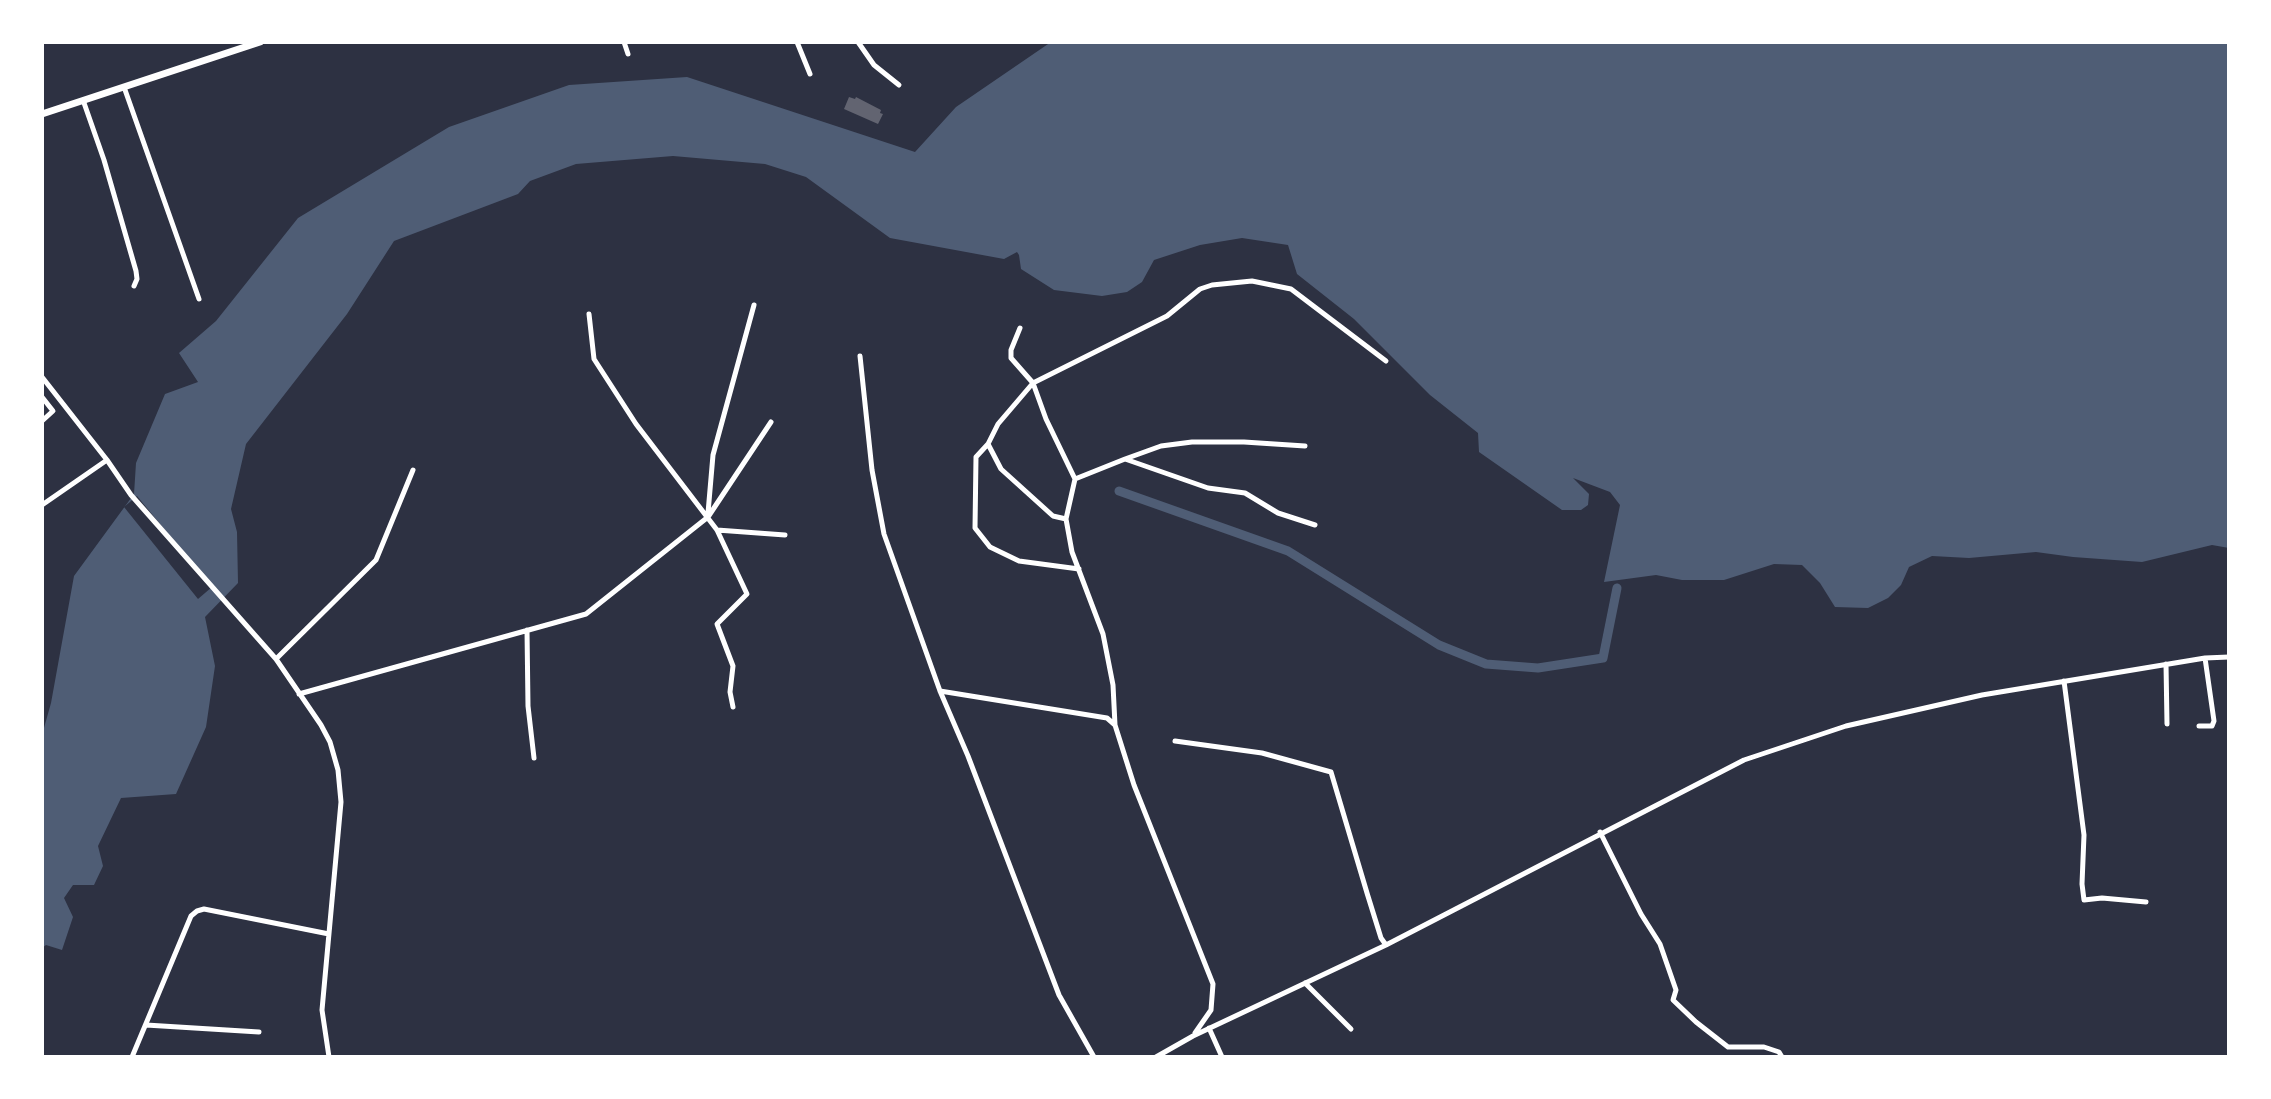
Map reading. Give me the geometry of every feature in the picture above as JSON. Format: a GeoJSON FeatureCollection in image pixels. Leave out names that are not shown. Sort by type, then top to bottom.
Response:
{"type":"FeatureCollection","features":[{"type":"Feature","properties":{"kind":"main road"},"geometry":{"type":"LineString","coordinates":[[42,114],[260,42]]}},
{"type":"Feature","properties":{"kind":"street"},"geometry":{"type":"LineString","coordinates":[[624,42],[628,54]]}},
{"type":"Feature","properties":{"kind":"street"},"geometry":{"type":"LineString","coordinates":[[797,42],[810,74]]}},
{"type":"Feature","properties":{"kind":"street"},"geometry":{"type":"LineString","coordinates":[[858,42],[874,65],[899,85]]}},
{"type":"Feature","properties":{"kind":"street"},"geometry":{"type":"LineString","coordinates":[[124,87],[199,299]]}},
{"type":"Feature","properties":{"kind":"street"},"geometry":{"type":"LineString","coordinates":[[83,100],[104,160],[136,271],[134,286]]}},
{"type":"Feature","properties":{"kind":"street"},"geometry":{"type":"LineString","coordinates":[[1079,569],[1019,561],[990,547],[975,528],[976,457],[988,444],[998,424],[1032,383],[1167,316],[1200,289],[1212,285],[1252,281],[1291,289],[1386,361]]}},
{"type":"Feature","properties":{"kind":"street"},"geometry":{"type":"LineString","coordinates":[[708,517],[713,455],[754,305]]}},
{"type":"Feature","properties":{"kind":"street"},"geometry":{"type":"LineString","coordinates":[[589,314],[594,359],[636,424],[717,530],[747,594],[717,624],[733,666],[730,692],[733,707]]}},
{"type":"Feature","properties":{"kind":"street"},"geometry":{"type":"LineString","coordinates":[[1020,328],[1011,350],[1011,358],[1032,383],[1046,419],[1076,479],[1066,519],[1072,552],[1102,634],[1113,685],[1115,725],[1134,785],[1213,984],[1211,1010],[1193,1036]]}},
{"type":"Feature","properties":{"kind":"street"},"geometry":{"type":"LineString","coordinates":[[860,356],[872,470],[884,534],[940,691],[968,756],[1059,995],[1094,1057]]}},
{"type":"Feature","properties":{"kind":"street"},"geometry":{"type":"LineString","coordinates":[[42,377],[131,495],[276,660],[327,735],[336,758],[341,802],[322,1010],[329,1057]]}},
{"type":"Feature","properties":{"kind":"street"},"geometry":{"type":"LineString","coordinates":[[42,421],[53,411],[44,400],[57,396]]}},
{"type":"Feature","properties":{"kind":"street"},"geometry":{"type":"LineString","coordinates":[[299,694],[586,614],[708,517],[771,422]]}},
{"type":"Feature","properties":{"kind":"street"},"geometry":{"type":"LineString","coordinates":[[1076,479],[1161,446],[1192,442],[1305,446]]}},
{"type":"Feature","properties":{"kind":"street"},"geometry":{"type":"LineString","coordinates":[[988,444],[1001,469],[1035,502],[1053,516],[1066,519]]}},
{"type":"Feature","properties":{"kind":"street"},"geometry":{"type":"LineString","coordinates":[[1125,459],[1208,488],[1245,493],[1278,513],[1315,525]]}},
{"type":"Feature","properties":{"kind":"street"},"geometry":{"type":"LineString","coordinates":[[42,505],[107,460]]}},
{"type":"Feature","properties":{"kind":"street"},"geometry":{"type":"LineString","coordinates":[[276,660],[376,560],[413,470]]}},
{"type":"Feature","properties":{"kind":"street"},"geometry":{"type":"LineString","coordinates":[[717,530],[785,535]]}},
{"type":"Feature","properties":{"kind":"street"},"geometry":{"type":"LineString","coordinates":[[527,630],[528,706],[534,758]]}},
{"type":"Feature","properties":{"kind":"street"},"geometry":{"type":"LineString","coordinates":[[1156,1057],[1209,1028],[1386,945],[1600,832],[1744,760],[1846,726],[1982,695],[2205,658],[2229,657]]}},
{"type":"Feature","properties":{"kind":"street"},"geometry":{"type":"LineString","coordinates":[[2199,726],[2212,726],[2214,721],[2205,658]]}},
{"type":"Feature","properties":{"kind":"street"},"geometry":{"type":"LineString","coordinates":[[2166,664],[2167,724]]}},
{"type":"Feature","properties":{"kind":"street"},"geometry":{"type":"LineString","coordinates":[[2064,681],[2084,835],[2084,900],[2102,898],[2146,902]]}},
{"type":"Feature","properties":{"kind":"street"},"geometry":{"type":"LineString","coordinates":[[940,691],[1107,718],[1115,725]]}},
{"type":"Feature","properties":{"kind":"street"},"geometry":{"type":"LineString","coordinates":[[1175,741],[1262,753],[1331,772],[1381,938],[1386,945]]}},
{"type":"Feature","properties":{"kind":"street"},"geometry":{"type":"LineString","coordinates":[[1600,832],[1641,914],[1660,944],[1676,990],[1673,1000],[1728,1047],[1763,1046],[1779,1052],[1782,1057]]}},
{"type":"Feature","properties":{"kind":"street"},"geometry":{"type":"LineString","coordinates":[[132,1057],[191,916],[197,911],[207,909],[329,934]]}},
{"type":"Feature","properties":{"kind":"street"},"geometry":{"type":"LineString","coordinates":[[1305,983],[1351,1029]]}},
{"type":"Feature","properties":{"kind":"street"},"geometry":{"type":"LineString","coordinates":[[146,1026],[259,1032]]}},
{"type":"Feature","properties":{"kind":"street"},"geometry":{"type":"LineString","coordinates":[[1209,1028],[1222,1057]]}},
{"type":"Feature","properties":{"kind":"water"},"geometry":{"type":"Polygon","coordinates":[[[1051,42],[2229,42],[2229,548],[2212,545],[2142,562],[2036,552],[1969,558],[1932,556],[1909,567],[1901,585],[1888,598],[1868,608],[1835,607],[1820,583],[1802,565],[1774,564],[1724,580],[1682,580],[1656,575],[1604,582],[1620,505],[1610,492],[1573,478],[1589,494],[1588,505],[1581,510],[1562,510],[1479,452],[1478,433],[1430,395],[1354,319],[1297,274],[1288,245],[1242,238],[1200,245],[1154,260],[1142,282],[1127,292],[1102,296],[1054,290],[1021,269],[1017,252],[1004,259],[890,238],[806,177],[765,164],[673,156],[576,164],[530,181],[518,194],[394,241],[347,314],[246,444],[231,509],[237,532],[238,583],[205,617],[215,666],[206,727],[176,794],[121,798],[98,846],[103,866],[94,885],[73,885],[64,898],[73,917],[62,950],[46,945],[42,948],[42,735],[51,703],[74,576],[134,494],[136,463],[165,394],[198,382],[179,353],[216,321],[298,218],[449,127],[569,85],[687,77],[915,152],[956,107],[1051,42]]]}},
{"type":"Feature","properties":{"kind":"pier"},"geometry":{"type":"Polygon","coordinates":[[[137,496],[212,587],[198,599],[124,507],[137,496]]]}},
{"type":"Feature","properties":{"kind":"building"},"geometry":{"type":"Polygon","coordinates":[[[849,97],[856,97],[881,110],[880,113],[883,114],[878,124],[844,109],[849,97]]]}},
{"type":"Feature","properties":{"kind":"waterway"},"geometry":{"type":"LineString","coordinates":[[1119,491],[1288,551],[1439,645],[1486,664],[1538,668],[1603,658],[1617,588]]}}]}
